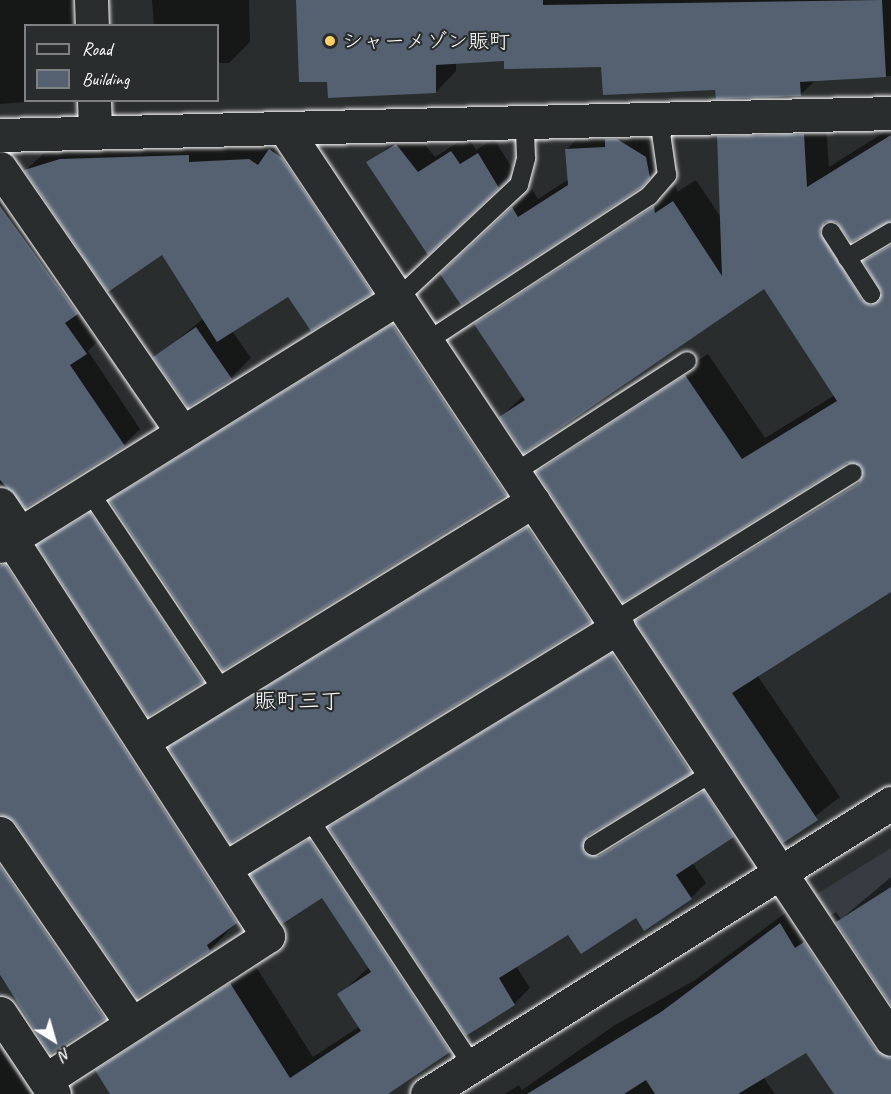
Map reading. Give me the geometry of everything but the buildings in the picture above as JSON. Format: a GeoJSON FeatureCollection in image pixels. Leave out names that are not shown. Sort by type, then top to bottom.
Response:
{"type":"FeatureCollection","features":[{"type":"Feature","properties":{"kind":"street"},"geometry":{"type":"LineString","coordinates":[[91,0],[92,24]]}},
{"type":"Feature","properties":{"kind":"street"},"geometry":{"type":"LineString","coordinates":[[94,102],[95,133]]}},
{"type":"Feature","properties":{"kind":"street"},"geometry":{"type":"LineString","coordinates":[[0,135],[891,113]]}},
{"type":"Feature","properties":{"kind":"street"},"geometry":{"type":"LineString","coordinates":[[285,129],[782,870],[891,1039]]}},
{"type":"Feature","properties":{"kind":"street"},"geometry":{"type":"LineString","coordinates":[[0,168],[182,432]]}},
{"type":"Feature","properties":{"kind":"street"},"geometry":{"type":"LineString","coordinates":[[10,539],[397,298]]}},
{"type":"Feature","properties":{"kind":"street"},"geometry":{"type":"LineString","coordinates":[[143,741],[533,501]]}},
{"type":"Feature","properties":{"kind":"street"},"geometry":{"type":"LineString","coordinates":[[0,504],[10,539],[268,936],[132,1024],[50,1087],[0,1013]]}},
{"type":"Feature","properties":{"kind":"street"},"geometry":{"type":"LineString","coordinates":[[225,868],[616,624]]}},
{"type":"Feature","properties":{"kind":"street"},"geometry":{"type":"LineString","coordinates":[[427,1094],[891,803]]}},
{"type":"Feature","properties":{"kind":"street"},"geometry":{"type":"LineString","coordinates":[[0,833],[132,1024]]}},
{"type":"Feature","properties":{"kind":"lane"},"geometry":{"type":"LineString","coordinates":[[426,342],[649,196],[667,175],[659,119]]}},
{"type":"Feature","properties":{"kind":"lane"},"geometry":{"type":"LineString","coordinates":[[397,298],[519,185],[526,158],[525,123]]}},
{"type":"Feature","properties":{"kind":"lane"},"geometry":{"type":"LineString","coordinates":[[831,232],[872,294]]}},
{"type":"Feature","properties":{"kind":"lane"},"geometry":{"type":"LineString","coordinates":[[847,258],[891,232]]}},
{"type":"Feature","properties":{"kind":"lane"},"geometry":{"type":"LineString","coordinates":[[514,473],[687,361]]}},
{"type":"Feature","properties":{"kind":"lane"},"geometry":{"type":"LineString","coordinates":[[616,624],[853,473]]}},
{"type":"Feature","properties":{"kind":"lane"},"geometry":{"type":"LineString","coordinates":[[89,491],[223,691]]}},
{"type":"Feature","properties":{"kind":"lane"},"geometry":{"type":"LineString","coordinates":[[593,846],[715,771]]}},
{"type":"Feature","properties":{"kind":"lane"},"geometry":{"type":"LineString","coordinates":[[308,818],[472,1065]]}},
{"type":"Feature","properties":{"kind":"shaded area"},"geometry":{"type":"Polygon","coordinates":[[[891,848],[891,1007],[817,894],[891,848]]]}},
{"type":"Feature","properties":{"kind":"place","name":"シャーメゾン賑町"},"geometry":{"type":"Point","coordinates":[330,41]}},
{"type":"Feature","properties":{"kind":"district","name":"賑町三丁"},"geometry":{"type":"Point","coordinates":[298,702]}}]}
